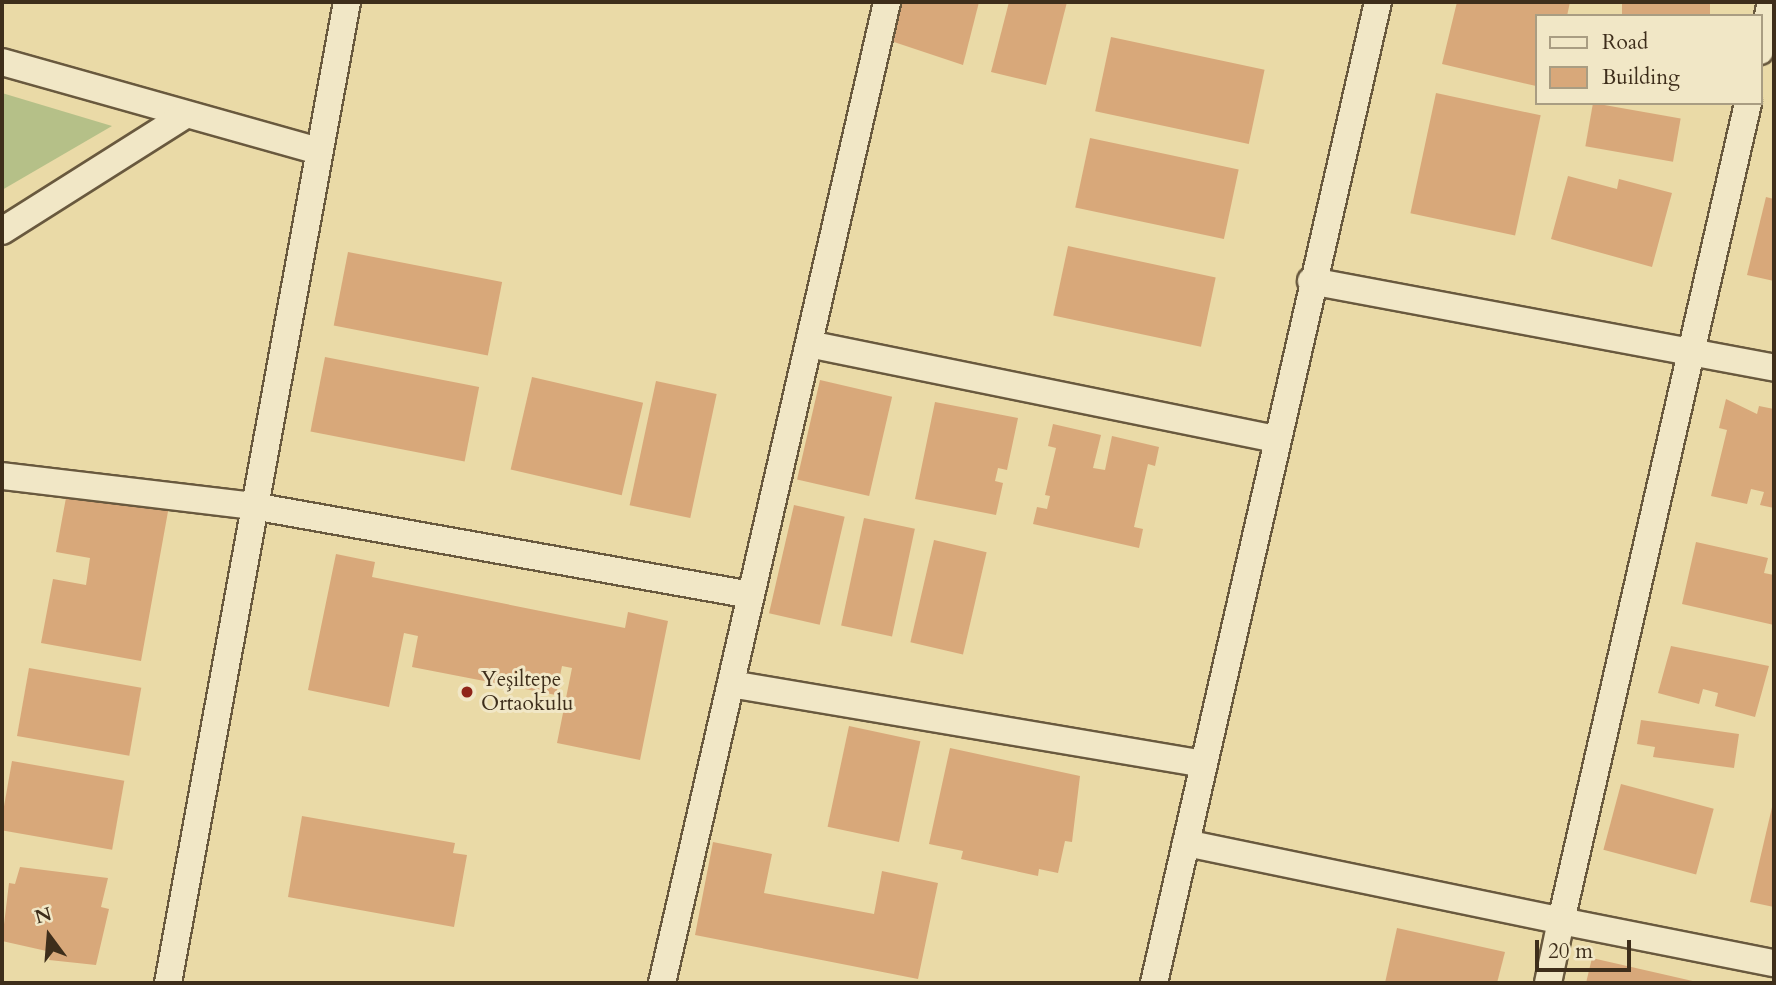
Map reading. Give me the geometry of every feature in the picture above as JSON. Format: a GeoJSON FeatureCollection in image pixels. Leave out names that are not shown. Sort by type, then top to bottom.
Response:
{"type":"FeatureCollection","features":[{"type":"Feature","properties":{"kind":"street"},"geometry":{"type":"LineString","coordinates":[[168,983],[347,2]]}},
{"type":"Feature","properties":{"kind":"street"},"geometry":{"type":"LineString","coordinates":[[662,983],[887,2]]}},
{"type":"Feature","properties":{"kind":"street"},"geometry":{"type":"LineString","coordinates":[[1154,983],[1311,281],[1378,2]]}},
{"type":"Feature","properties":{"kind":"street"},"geometry":{"type":"LineString","coordinates":[[1762,43],[1772,2]]}},
{"type":"Feature","properties":{"kind":"street"},"geometry":{"type":"LineString","coordinates":[[2,62],[318,152]]}},
{"type":"Feature","properties":{"kind":"street"},"geometry":{"type":"LineString","coordinates":[[1548,983],[1748,105]]}},
{"type":"Feature","properties":{"kind":"street"},"geometry":{"type":"LineString","coordinates":[[2,231],[184,116]]}},
{"type":"Feature","properties":{"kind":"street"},"geometry":{"type":"LineString","coordinates":[[1311,281],[1774,368]]}},
{"type":"Feature","properties":{"kind":"street"},"geometry":{"type":"LineString","coordinates":[[808,344],[1276,439]]}},
{"type":"Feature","properties":{"kind":"street"},"geometry":{"type":"LineString","coordinates":[[2,476],[253,506],[751,595]]}},
{"type":"Feature","properties":{"kind":"street"},"geometry":{"type":"LineString","coordinates":[[731,684],[1203,764]]}},
{"type":"Feature","properties":{"kind":"street"},"geometry":{"type":"LineString","coordinates":[[1185,843],[1774,963]]}},
{"type":"Feature","properties":{"kind":"green space"},"geometry":{"type":"Polygon","coordinates":[[[2,93],[112,126],[2,190],[2,93]]]}},
{"type":"Feature","properties":{"kind":"building"},"geometry":{"type":"Polygon","coordinates":[[[901,2],[979,2],[963,65],[891,41],[901,2]]]}},
{"type":"Feature","properties":{"kind":"building"},"geometry":{"type":"Polygon","coordinates":[[[1009,2],[1067,2],[1046,85],[991,72],[1009,2]]]}},
{"type":"Feature","properties":{"kind":"building"},"geometry":{"type":"Polygon","coordinates":[[[1457,2],[1570,2],[1567,14],[1534,14],[1534,86],[1442,64],[1457,2]]]}},
{"type":"Feature","properties":{"kind":"building"},"geometry":{"type":"Polygon","coordinates":[[[1622,2],[1710,2],[1710,14],[1622,14],[1622,2]]]}},
{"type":"Feature","properties":{"kind":"building"},"geometry":{"type":"Polygon","coordinates":[[[1111,37],[1265,70],[1249,144],[1095,111],[1111,37]]]}},
{"type":"Feature","properties":{"kind":"building"},"geometry":{"type":"Polygon","coordinates":[[[1436,93],[1541,115],[1515,236],[1410,213],[1436,93]]]}},
{"type":"Feature","properties":{"kind":"building"},"geometry":{"type":"Polygon","coordinates":[[[1593,105],[1681,118],[1673,162],[1585,146],[1593,105]]]}},
{"type":"Feature","properties":{"kind":"building"},"geometry":{"type":"Polygon","coordinates":[[[1090,138],[1239,170],[1224,239],[1075,207],[1090,138]]]}},
{"type":"Feature","properties":{"kind":"building"},"geometry":{"type":"Polygon","coordinates":[[[1568,176],[1617,189],[1619,179],[1672,193],[1652,267],[1551,239],[1568,176]]]}},
{"type":"Feature","properties":{"kind":"building"},"geometry":{"type":"Polygon","coordinates":[[[1766,197],[1774,199],[1774,281],[1747,275],[1766,197]]]}},
{"type":"Feature","properties":{"kind":"building"},"geometry":{"type":"Polygon","coordinates":[[[1068,246],[1216,277],[1201,347],[1053,315],[1068,246]]]}},
{"type":"Feature","properties":{"kind":"building"},"geometry":{"type":"Polygon","coordinates":[[[348,252],[502,282],[488,356],[334,326],[348,252]]]}},
{"type":"Feature","properties":{"kind":"building"},"geometry":{"type":"Polygon","coordinates":[[[325,357],[479,387],[465,462],[310,432],[325,357]]]}},
{"type":"Feature","properties":{"kind":"building"},"geometry":{"type":"Polygon","coordinates":[[[532,377],[643,403],[622,495],[511,470],[532,377]]]}},
{"type":"Feature","properties":{"kind":"building"},"geometry":{"type":"Polygon","coordinates":[[[820,380],[892,397],[869,496],[797,479],[820,380]]]}},
{"type":"Feature","properties":{"kind":"building"},"geometry":{"type":"Polygon","coordinates":[[[656,381],[717,394],[690,518],[630,505],[656,381]]]}},
{"type":"Feature","properties":{"kind":"building"},"geometry":{"type":"Polygon","coordinates":[[[1726,399],[1757,414],[1759,406],[1774,409],[1774,508],[1760,505],[1764,492],[1751,489],[1747,504],[1711,496],[1727,430],[1719,428],[1726,399]]]}},
{"type":"Feature","properties":{"kind":"building"},"geometry":{"type":"Polygon","coordinates":[[[935,402],[1018,418],[1007,470],[998,468],[995,481],[1003,483],[996,515],[915,499],[935,402]]]}},
{"type":"Feature","properties":{"kind":"building"},"geometry":{"type":"Polygon","coordinates":[[[1053,424],[1101,435],[1093,468],[1105,470],[1112,436],[1159,447],[1155,466],[1148,464],[1134,527],[1143,529],[1139,548],[1033,524],[1037,507],[1047,509],[1050,496],[1045,495],[1056,448],[1048,446],[1053,424]]]}},
{"type":"Feature","properties":{"kind":"building"},"geometry":{"type":"Polygon","coordinates":[[[68,487],[169,506],[141,661],[41,643],[53,579],[86,585],[90,558],[56,552],[68,487]]]}},
{"type":"Feature","properties":{"kind":"building"},"geometry":{"type":"Polygon","coordinates":[[[794,505],[845,517],[820,625],[769,613],[794,505]]]}},
{"type":"Feature","properties":{"kind":"building"},"geometry":{"type":"Polygon","coordinates":[[[864,518],[915,529],[892,636],[841,626],[864,518]]]}},
{"type":"Feature","properties":{"kind":"building"},"geometry":{"type":"Polygon","coordinates":[[[934,540],[987,552],[963,654],[910,642],[934,540]]]}},
{"type":"Feature","properties":{"kind":"building"},"geometry":{"type":"Polygon","coordinates":[[[1696,542],[1768,558],[1764,573],[1774,575],[1774,625],[1682,604],[1696,542]]]}},
{"type":"Feature","properties":{"kind":"building"},"geometry":{"type":"Polygon","coordinates":[[[336,554],[375,562],[372,577],[625,628],[628,612],[668,621],[640,760],[557,743],[572,668],[562,666],[556,695],[412,667],[418,636],[404,633],[389,707],[308,690],[336,554]]]}},
{"type":"Feature","properties":{"kind":"building"},"geometry":{"type":"Polygon","coordinates":[[[1671,646],[1769,666],[1755,717],[1715,706],[1718,693],[1703,689],[1699,704],[1658,693],[1671,646]]]}},
{"type":"Feature","properties":{"kind":"building"},"geometry":{"type":"Polygon","coordinates":[[[29,668],[141,688],[129,756],[17,736],[29,668]]]}},
{"type":"Feature","properties":{"kind":"building"},"geometry":{"type":"Polygon","coordinates":[[[1641,720],[1739,734],[1734,768],[1653,757],[1655,747],[1637,744],[1641,720]]]}},
{"type":"Feature","properties":{"kind":"building"},"geometry":{"type":"Polygon","coordinates":[[[849,726],[920,741],[899,842],[828,827],[849,726]]]}},
{"type":"Feature","properties":{"kind":"building"},"geometry":{"type":"Polygon","coordinates":[[[950,748],[1080,776],[1072,842],[1065,841],[1058,873],[1039,869],[1038,876],[961,859],[963,851],[929,844],[950,748]]]}},
{"type":"Feature","properties":{"kind":"building"},"geometry":{"type":"Polygon","coordinates":[[[12,761],[124,781],[112,850],[2,830],[12,761]]]}},
{"type":"Feature","properties":{"kind":"building"},"geometry":{"type":"Polygon","coordinates":[[[1621,784],[1714,809],[1696,875],[1603,850],[1621,784]]]}},
{"type":"Feature","properties":{"kind":"building"},"geometry":{"type":"Polygon","coordinates":[[[1774,803],[1774,907],[1750,902],[1774,803]]]}},
{"type":"Feature","properties":{"kind":"building"},"geometry":{"type":"Polygon","coordinates":[[[302,816],[455,843],[453,853],[467,855],[454,927],[288,897],[302,816]]]}},
{"type":"Feature","properties":{"kind":"building"},"geometry":{"type":"Polygon","coordinates":[[[713,842],[772,854],[764,893],[874,914],[882,871],[938,883],[918,979],[695,935],[713,842]]]}},
{"type":"Feature","properties":{"kind":"building"},"geometry":{"type":"Polygon","coordinates":[[[20,867],[108,878],[101,907],[109,909],[96,965],[49,960],[51,952],[2,941],[9,883],[15,884],[20,867]]]}},
{"type":"Feature","properties":{"kind":"building"},"geometry":{"type":"Polygon","coordinates":[[[1397,928],[1505,952],[1497,983],[1385,983],[1397,928]]]}},
{"type":"Feature","properties":{"kind":"building"},"geometry":{"type":"Polygon","coordinates":[[[1592,958],[1697,982],[1697,983],[1586,983],[1592,958]]]}},
{"type":"Feature","properties":{"kind":"place","name":"Yeşiltepe Ortaokulu"},"geometry":{"type":"Point","coordinates":[467,692]}}]}
